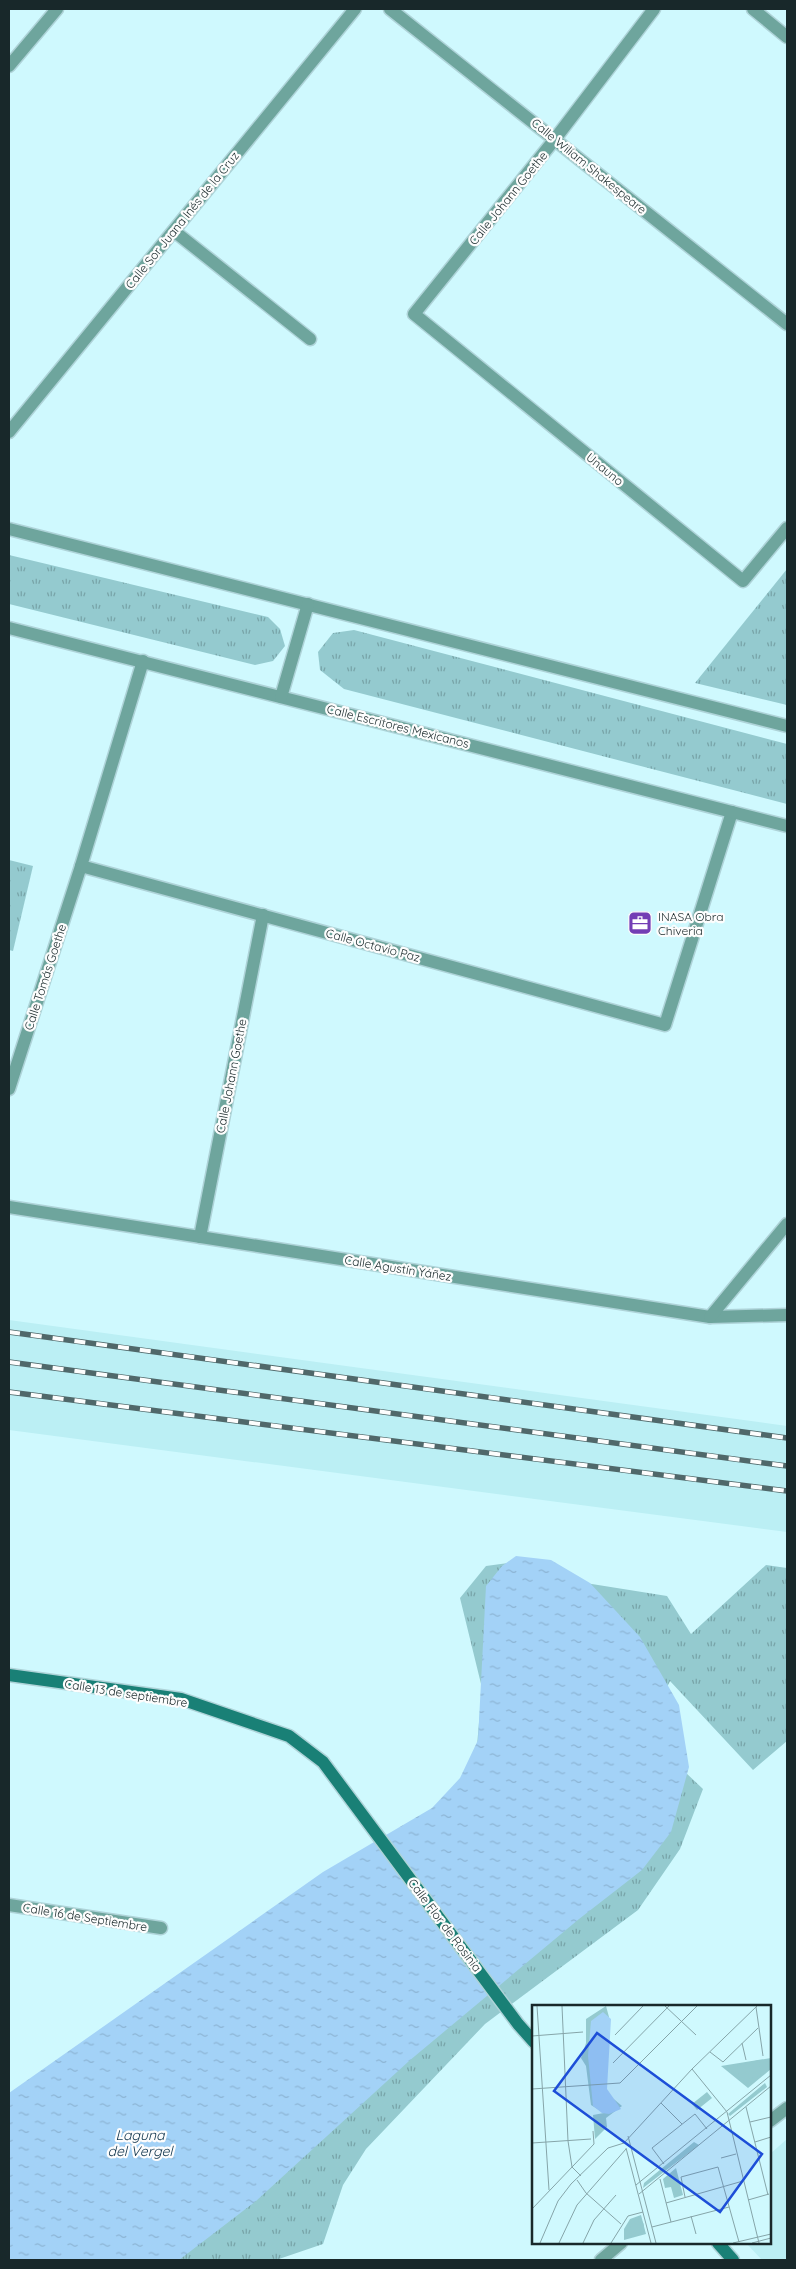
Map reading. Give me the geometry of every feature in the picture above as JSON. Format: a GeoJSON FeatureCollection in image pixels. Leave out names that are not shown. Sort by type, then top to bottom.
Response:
{"type":"FeatureCollection","features":[{"type":"Feature","properties":{"kind":"main road","name":"Calle 13 de septiembre"},"geometry":{"type":"LineString","coordinates":[[9,1675],[181,1699],[289,1736],[323,1762],[357,1808]]}},
{"type":"Feature","properties":{"kind":"main road","name":"Calle Flor de Rosinia"},"geometry":{"type":"LineString","coordinates":[[357,1808],[518,2024],[532,2040]]}},
{"type":"Feature","properties":{"kind":"main road"},"geometry":{"type":"LineString","coordinates":[[719,2244],[733,2260]]}},
{"type":"Feature","properties":{"kind":"street"},"geometry":{"type":"LineString","coordinates":[[9,66],[57,9]]}},
{"type":"Feature","properties":{"kind":"street","name":"Calle Sor Juana Inés de la Cruz"},"geometry":{"type":"LineString","coordinates":[[9,432],[355,9]]}},
{"type":"Feature","properties":{"kind":"street","name":"Calle Wiliam Shakespeare"},"geometry":{"type":"LineString","coordinates":[[390,9],[787,324]]}},
{"type":"Feature","properties":{"kind":"street","name":"Calle Johann Goethe"},"geometry":{"type":"LineString","coordinates":[[414,314],[555,139],[654,9]]}},
{"type":"Feature","properties":{"kind":"street"},"geometry":{"type":"LineString","coordinates":[[753,9],[787,37]]}},
{"type":"Feature","properties":{"kind":"street"},"geometry":{"type":"LineString","coordinates":[[174,231],[310,339]]}},
{"type":"Feature","properties":{"kind":"street","name":"Unauno"},"geometry":{"type":"LineString","coordinates":[[414,314],[743,580],[787,528]]}},
{"type":"Feature","properties":{"kind":"street"},"geometry":{"type":"LineString","coordinates":[[9,529],[787,726]]}},
{"type":"Feature","properties":{"kind":"street"},"geometry":{"type":"LineString","coordinates":[[281,697],[308,604]]}},
{"type":"Feature","properties":{"kind":"street","name":"Calle Escritores Mexicanos"},"geometry":{"type":"LineString","coordinates":[[9,628],[787,826]]}},
{"type":"Feature","properties":{"kind":"street"},"geometry":{"type":"LineString","coordinates":[[81,866],[143,661]]}},
{"type":"Feature","properties":{"kind":"street","name":"Calle Octavio Paz"},"geometry":{"type":"LineString","coordinates":[[81,866],[665,1024],[732,812]]}},
{"type":"Feature","properties":{"kind":"street","name":"Calle Tomás Goethe"},"geometry":{"type":"LineString","coordinates":[[9,1089],[81,866]]}},
{"type":"Feature","properties":{"kind":"street","name":"Calle Johann Goethe"},"geometry":{"type":"LineString","coordinates":[[200,1237],[262,915]]}},
{"type":"Feature","properties":{"kind":"street","name":"Calle Agustín Yáñez"},"geometry":{"type":"LineString","coordinates":[[9,1207],[710,1317],[787,1315]]}},
{"type":"Feature","properties":{"kind":"street"},"geometry":{"type":"LineString","coordinates":[[710,1317],[787,1224]]}},
{"type":"Feature","properties":{"kind":"street","name":"Calle 16 de Septiembre"},"geometry":{"type":"LineString","coordinates":[[9,1905],[161,1928]]}},
{"type":"Feature","properties":{"kind":"street"},"geometry":{"type":"LineString","coordinates":[[771,2120],[787,2108]]}},
{"type":"Feature","properties":{"kind":"street"},"geometry":{"type":"LineString","coordinates":[[601,2260],[619,2244]]}},
{"type":"Feature","properties":{"kind":"shaded area"},"geometry":{"type":"Polygon","coordinates":[[[9,1320],[787,1426],[787,1532],[9,1430],[9,1320]]]}},
{"type":"Feature","properties":{"kind":"shaded area"},"geometry":{"type":"Polygon","coordinates":[[[787,2139],[787,2260],[762,2260],[747,2244],[771,2244],[771,2153],[787,2139]]]}},
{"type":"Feature","properties":{"kind":"green space"},"geometry":{"type":"Polygon","coordinates":[[[9,555],[268,617],[280,629],[285,646],[273,661],[255,665],[9,604],[9,555]]]}},
{"type":"Feature","properties":{"kind":"green space"},"geometry":{"type":"Polygon","coordinates":[[[787,569],[787,705],[695,683],[787,569]]]}},
{"type":"Feature","properties":{"kind":"green space"},"geometry":{"type":"Polygon","coordinates":[[[354,630],[787,744],[787,804],[344,689],[320,670],[318,652],[333,633],[354,630]]]}},
{"type":"Feature","properties":{"kind":"green space"},"geometry":{"type":"Polygon","coordinates":[[[9,860],[33,866],[13,951],[9,950],[9,860]]]}},
{"type":"Feature","properties":{"kind":"green space","name":"Laguna del Vergel"},"geometry":{"type":"Polygon","coordinates":[[[516,1562],[548,1577],[667,1596],[691,1634],[766,1565],[787,1568],[787,1741],[753,1770],[670,1681],[661,1700],[666,1754],[703,1789],[680,1849],[638,1910],[485,2024],[366,2149],[343,2185],[323,2244],[276,2260],[9,2260],[9,2135],[411,1868],[476,1757],[482,1688],[460,1598],[486,1566],[516,1562]]]}},
{"type":"Feature","properties":{"kind":"water","name":"Laguna del Vergel"},"geometry":{"type":"Polygon","coordinates":[[[516,1556],[551,1560],[590,1583],[640,1637],[679,1705],[689,1767],[671,1832],[642,1870],[579,1919],[409,2061],[256,2201],[179,2260],[9,2260],[9,2093],[323,1872],[432,1808],[460,1778],[478,1740],[486,1586],[502,1566],[516,1556]]]}},
{"type":"Feature","properties":{"kind":"railway"},"geometry":{"type":"LineString","coordinates":[[9,1332],[787,1438]]}},
{"type":"Feature","properties":{"kind":"railway"},"geometry":{"type":"LineString","coordinates":[[9,1362],[787,1466]]}},
{"type":"Feature","properties":{"kind":"railway"},"geometry":{"type":"LineString","coordinates":[[9,1392],[787,1491]]}},
{"type":"Feature","properties":{"kind":"place","name":"INASA Obra Chiveria"},"geometry":{"type":"Point","coordinates":[640,923]}}]}
